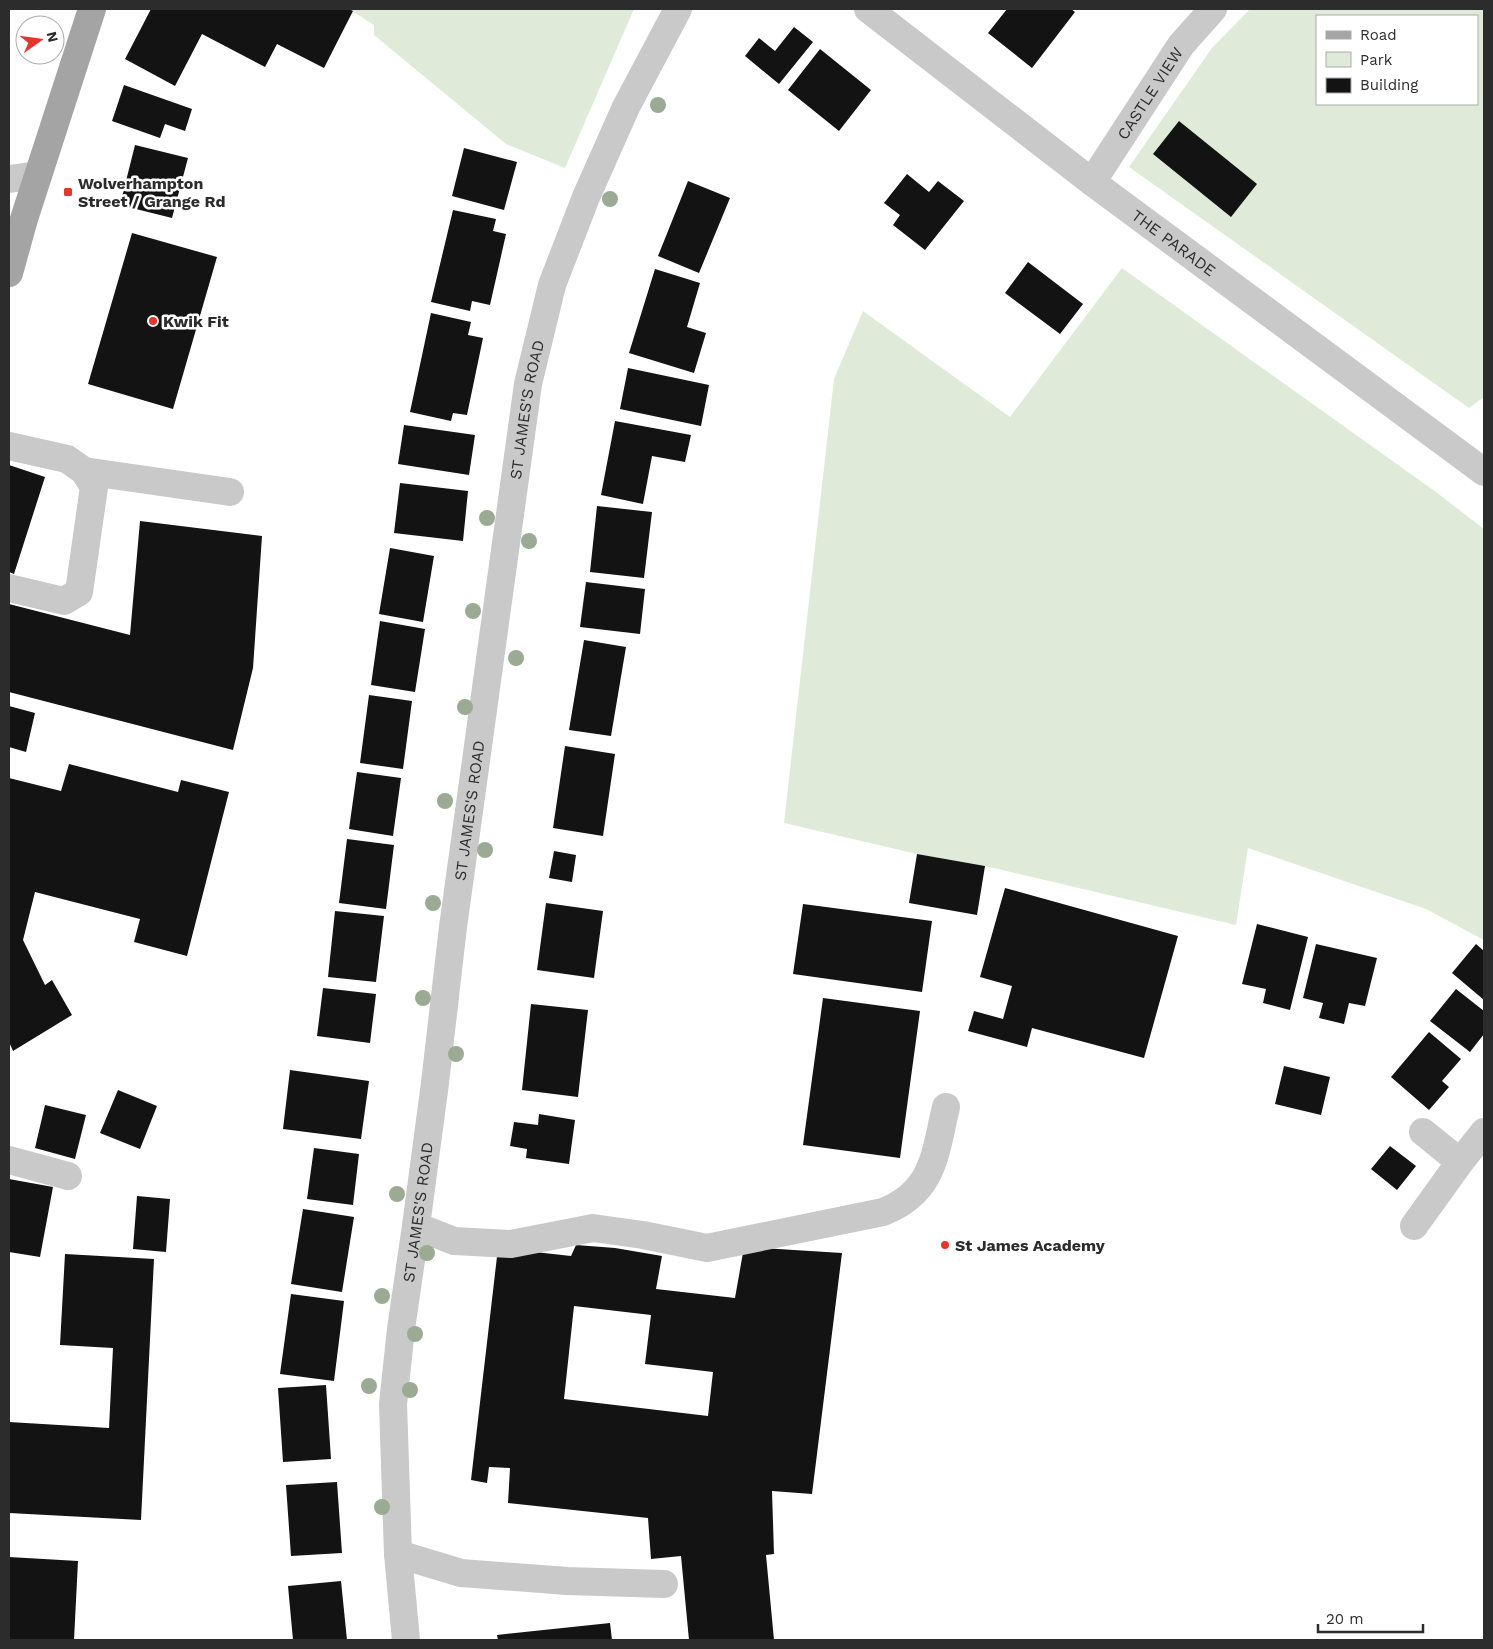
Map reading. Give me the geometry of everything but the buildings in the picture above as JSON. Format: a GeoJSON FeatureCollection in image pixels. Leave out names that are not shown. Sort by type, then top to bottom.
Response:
{"type":"FeatureCollection","features":[{"type":"Feature","properties":{"kind":"main road"},"geometry":{"type":"LineString","coordinates":[[9,273],[38,175],[92,9]]}},
{"type":"Feature","properties":{"kind":"street","name":"ST JAMES'S ROAD"},"geometry":{"type":"LineString","coordinates":[[406,1640],[398,1554],[394,1404],[401,1329],[416,1226],[453,927],[528,384],[552,285],[586,197],[626,107],[678,9]]}},
{"type":"Feature","properties":{"kind":"street","name":"THE PARADE"},"geometry":{"type":"LineString","coordinates":[[868,9],[1092,182],[1478,458]]}},
{"type":"Feature","properties":{"kind":"street","name":"CASTLE VIEW"},"geometry":{"type":"LineString","coordinates":[[1092,182],[1181,45],[1213,9]]}},
{"type":"Feature","properties":{"kind":"street"},"geometry":{"type":"LineString","coordinates":[[9,179],[38,175]]}},
{"type":"Feature","properties":{"kind":"street"},"geometry":{"type":"LineString","coordinates":[[9,446],[67,459],[84,471],[94,487],[79,592],[64,601],[9,588]]}},
{"type":"Feature","properties":{"kind":"street"},"geometry":{"type":"LineString","coordinates":[[84,471],[230,492]]}},
{"type":"Feature","properties":{"kind":"street"},"geometry":{"type":"LineString","coordinates":[[416,1226],[454,1241],[511,1244],[593,1228],[643,1235],[707,1248],[883,1212],[908,1199],[920,1187],[934,1161],[946,1107]]}},
{"type":"Feature","properties":{"kind":"street"},"geometry":{"type":"LineString","coordinates":[[1423,1132],[1460,1162]]}},
{"type":"Feature","properties":{"kind":"street"},"geometry":{"type":"LineString","coordinates":[[1414,1226],[1484,1132]]}},
{"type":"Feature","properties":{"kind":"street"},"geometry":{"type":"LineString","coordinates":[[9,1160],[68,1176]]}},
{"type":"Feature","properties":{"kind":"street"},"geometry":{"type":"LineString","coordinates":[[398,1554],[461,1573],[567,1581],[664,1584]]}},
{"type":"Feature","properties":{"kind":"green space"},"geometry":{"type":"Polygon","coordinates":[[[349,9],[634,9],[565,168],[506,144],[374,35],[374,25],[349,9]]]}},
{"type":"Feature","properties":{"kind":"green space"},"geometry":{"type":"Polygon","coordinates":[[[1250,9],[1484,9],[1484,397],[1469,408],[1129,167],[1212,48],[1250,9]]]}},
{"type":"Feature","properties":{"kind":"green space"},"geometry":{"type":"Polygon","coordinates":[[[1122,268],[1436,492],[1484,529],[1484,940],[1426,909],[1248,848],[1236,925],[985,866],[917,854],[784,823],[834,379],[863,311],[1010,417],[1122,268]]]}},
{"type":"Feature","properties":{"kind":"place","name":"Wolverhampton Street / Grange Rd"},"geometry":{"type":"Point","coordinates":[68,192]}},
{"type":"Feature","properties":{"kind":"place","name":"Kwik Fit"},"geometry":{"type":"Point","coordinates":[153,321]}},
{"type":"Feature","properties":{"kind":"place","name":"St James Academy"},"geometry":{"type":"Point","coordinates":[945,1245]}}]}
